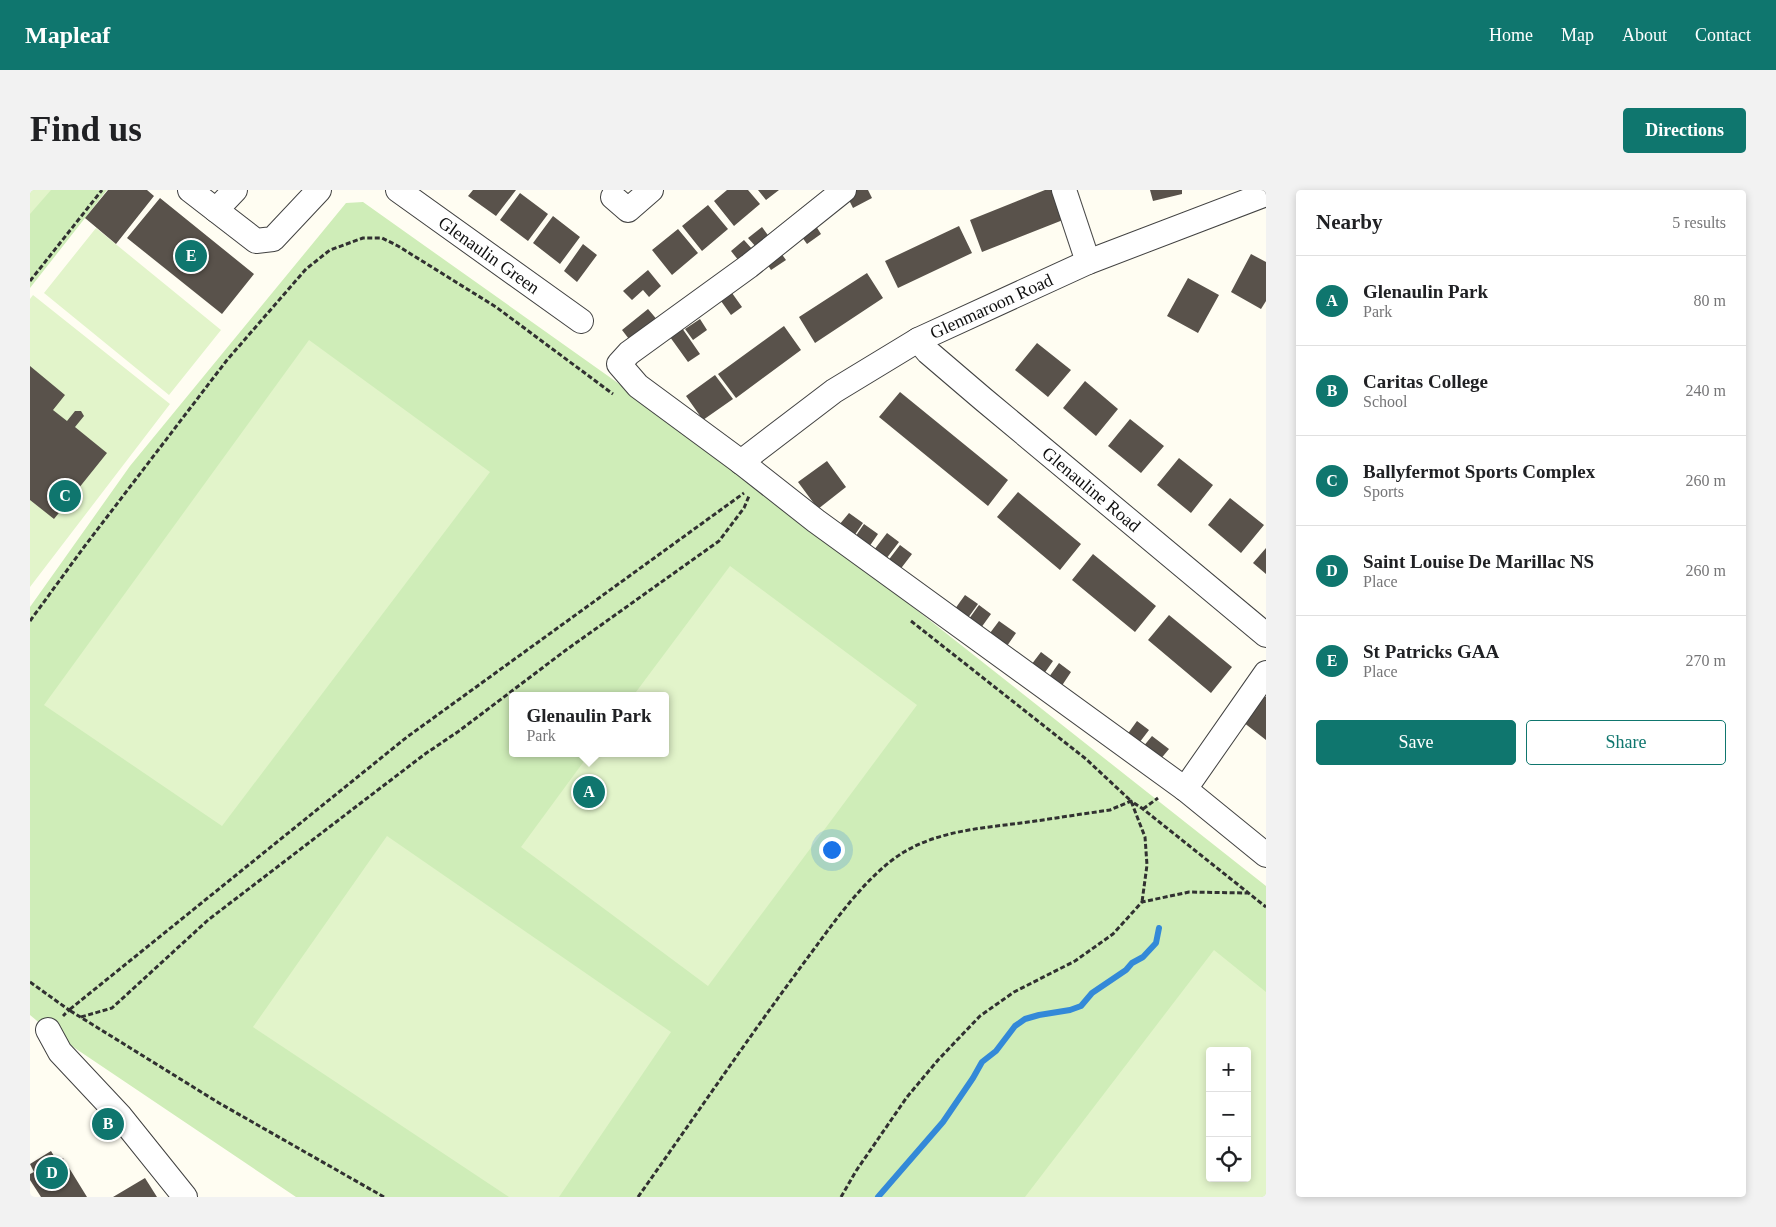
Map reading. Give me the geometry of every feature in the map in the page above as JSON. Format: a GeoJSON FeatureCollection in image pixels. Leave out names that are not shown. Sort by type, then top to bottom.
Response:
{"type":"FeatureCollection","features":[{"type":"Feature","properties":{"kind":"street"},"geometry":{"type":"LineString","coordinates":[[190,190],[256,241],[273,239],[319,190]]}},
{"type":"Feature","properties":{"kind":"street"},"geometry":{"type":"LineString","coordinates":[[216,210],[235,190]]}},
{"type":"Feature","properties":{"kind":"street","name":"Glenaulin Green"},"geometry":{"type":"LineString","coordinates":[[398,190],[580,321]]}},
{"type":"Feature","properties":{"kind":"street"},"geometry":{"type":"LineString","coordinates":[[613,197],[628,210],[651,190]]}},
{"type":"Feature","properties":{"kind":"street"},"geometry":{"type":"LineString","coordinates":[[844,190],[749,266],[629,353],[619,364],[638,386],[742,462],[752,489],[816,520],[1184,789],[1266,855]]}},
{"type":"Feature","properties":{"kind":"street"},"geometry":{"type":"LineString","coordinates":[[1064,190],[1088,262]]}},
{"type":"Feature","properties":{"kind":"street","name":"Glenmaroon Road"},"geometry":{"type":"LineString","coordinates":[[742,462],[834,391],[918,340],[1088,262],[1254,194]]}},
{"type":"Feature","properties":{"kind":"street","name":"Glenauline Road"},"geometry":{"type":"LineString","coordinates":[[918,340],[928,352],[983,399],[1266,635]]}},
{"type":"Feature","properties":{"kind":"street"},"geometry":{"type":"LineString","coordinates":[[1184,789],[1266,673]]}},
{"type":"Feature","properties":{"kind":"street"},"geometry":{"type":"LineString","coordinates":[[48,1030],[60,1052],[120,1116],[185,1197]]}},
{"type":"Feature","properties":{"kind":"path"},"geometry":{"type":"LineString","coordinates":[[30,281],[102,190]]}},
{"type":"Feature","properties":{"kind":"path"},"geometry":{"type":"LineString","coordinates":[[30,621],[227,360],[306,269],[330,250],[363,238],[382,238],[398,246],[496,307],[619,398]]}},
{"type":"Feature","properties":{"kind":"path"},"geometry":{"type":"LineString","coordinates":[[737,487],[752,489]]}},
{"type":"Feature","properties":{"kind":"path"},"geometry":{"type":"LineString","coordinates":[[752,489],[757,501]]}},
{"type":"Feature","properties":{"kind":"path"},"geometry":{"type":"LineString","coordinates":[[511,692],[719,541],[744,508],[752,489]]}},
{"type":"Feature","properties":{"kind":"path"},"geometry":{"type":"LineString","coordinates":[[384,1197],[219,1103],[70,1010],[407,737],[752,489]]}},
{"type":"Feature","properties":{"kind":"path"},"geometry":{"type":"LineString","coordinates":[[910,620],[1086,759],[1131,801],[1266,908]]}},
{"type":"Feature","properties":{"kind":"path"},"geometry":{"type":"LineString","coordinates":[[81,1017],[112,1008],[208,920],[425,754],[509,693]]}},
{"type":"Feature","properties":{"kind":"path"},"geometry":{"type":"LineString","coordinates":[[841,1197],[856,1171],[907,1097],[938,1060],[980,1016],[1014,992],[1075,961],[1113,934],[1142,902],[1147,865],[1145,837],[1131,801]]}},
{"type":"Feature","properties":{"kind":"path"},"geometry":{"type":"LineString","coordinates":[[638,1197],[774,1003],[854,898],[881,870],[904,852],[933,839],[968,830],[1110,810],[1131,801]]}},
{"type":"Feature","properties":{"kind":"path"},"geometry":{"type":"LineString","coordinates":[[1142,902],[1189,892],[1249,893]]}},
{"type":"Feature","properties":{"kind":"green space"},"geometry":{"type":"Polygon","coordinates":[[[30,190],[107,190],[30,288],[30,190]]]}},
{"type":"Feature","properties":{"kind":"green space"},"geometry":{"type":"Polygon","coordinates":[[[30,190],[51,190],[30,214],[30,190]]]}},
{"type":"Feature","properties":{"kind":"green space"},"geometry":{"type":"Polygon","coordinates":[[[363,202],[714,450],[1266,886],[1266,1197],[296,1197],[48,1030],[30,1015],[30,607],[130,466],[346,203],[363,202]]]}},
{"type":"Feature","properties":{"kind":"green space"},"geometry":{"type":"Polygon","coordinates":[[[96,228],[221,330],[169,395],[44,293],[96,228]]]}},
{"type":"Feature","properties":{"kind":"green space"},"geometry":{"type":"Polygon","coordinates":[[[33,295],[170,404],[30,587],[30,299],[33,295]]]}},
{"type":"Feature","properties":{"kind":"green space"},"geometry":{"type":"Polygon","coordinates":[[[309,340],[490,472],[222,826],[44,705],[309,340]]]}},
{"type":"Feature","properties":{"kind":"green space"},"geometry":{"type":"Polygon","coordinates":[[[730,566],[917,705],[708,986],[521,847],[587,757],[669,757],[669,692],[636,692],[730,566]]]}},
{"type":"Feature","properties":{"kind":"green space"},"geometry":{"type":"Polygon","coordinates":[[[387,836],[671,1032],[559,1197],[509,1197],[253,1027],[387,836]]]}},
{"type":"Feature","properties":{"kind":"green space"},"geometry":{"type":"Polygon","coordinates":[[[1214,950],[1266,992],[1266,1197],[1025,1197],[1214,950]]]}},
{"type":"Feature","properties":{"kind":"building"},"geometry":{"type":"Polygon","coordinates":[[[108,190],[147,190],[154,196],[116,244],[85,218],[108,190]]]}},
{"type":"Feature","properties":{"kind":"building"},"geometry":{"type":"Polygon","coordinates":[[[473,190],[516,190],[496,216],[468,196],[473,190]]]}},
{"type":"Feature","properties":{"kind":"building"},"geometry":{"type":"Polygon","coordinates":[[[727,190],[748,190],[760,204],[734,226],[714,201],[727,190]]]}},
{"type":"Feature","properties":{"kind":"building"},"geometry":{"type":"Polygon","coordinates":[[[758,190],[779,190],[766,200],[758,190]]]}},
{"type":"Feature","properties":{"kind":"building"},"geometry":{"type":"Polygon","coordinates":[[[854,190],[868,190],[872,198],[853,208],[846,194],[854,190]]]}},
{"type":"Feature","properties":{"kind":"building"},"geometry":{"type":"Polygon","coordinates":[[[1045,190],[1057,190],[1068,218],[982,252],[970,220],[1045,190]]]}},
{"type":"Feature","properties":{"kind":"building"},"geometry":{"type":"Polygon","coordinates":[[[1150,190],[1182,190],[1182,194],[1153,201],[1150,190]]]}},
{"type":"Feature","properties":{"kind":"building"},"geometry":{"type":"Polygon","coordinates":[[[520,193],[548,214],[528,241],[500,220],[520,193]]]}},
{"type":"Feature","properties":{"kind":"building"},"geometry":{"type":"Polygon","coordinates":[[[160,198],[254,274],[222,314],[127,238],[160,198]]]}},
{"type":"Feature","properties":{"kind":"building"},"geometry":{"type":"Polygon","coordinates":[[[708,205],[728,229],[702,251],[682,226],[708,205]]]}},
{"type":"Feature","properties":{"kind":"building"},"geometry":{"type":"Polygon","coordinates":[[[553,216],[580,237],[560,264],[533,243],[553,216]]]}},
{"type":"Feature","properties":{"kind":"building"},"geometry":{"type":"Polygon","coordinates":[[[814,223],[821,234],[807,244],[799,233],[814,223]]]}},
{"type":"Feature","properties":{"kind":"building"},"geometry":{"type":"Polygon","coordinates":[[[959,226],[972,253],[898,288],[885,261],[959,226]]]}},
{"type":"Feature","properties":{"kind":"building"},"geometry":{"type":"Polygon","coordinates":[[[762,227],[770,238],[757,248],[748,238],[762,227]]]}},
{"type":"Feature","properties":{"kind":"building"},"geometry":{"type":"Polygon","coordinates":[[[678,229],[698,253],[672,275],[652,250],[678,229]]]}},
{"type":"Feature","properties":{"kind":"building"},"geometry":{"type":"Polygon","coordinates":[[[744,240],[753,250],[739,261],[731,251],[744,240]]]}},
{"type":"Feature","properties":{"kind":"building"},"geometry":{"type":"Polygon","coordinates":[[[583,244],[597,255],[577,282],[564,271],[583,244]]]}},
{"type":"Feature","properties":{"kind":"building"},"geometry":{"type":"Polygon","coordinates":[[[778,249],[786,260],[771,270],[764,259],[778,249]]]}},
{"type":"Feature","properties":{"kind":"building"},"geometry":{"type":"Polygon","coordinates":[[[1251,254],[1266,262],[1266,301],[1261,309],[1231,292],[1251,254]]]}},
{"type":"Feature","properties":{"kind":"building"},"geometry":{"type":"Polygon","coordinates":[[[648,270],[661,286],[649,297],[643,290],[632,300],[623,291],[648,270]]]}},
{"type":"Feature","properties":{"kind":"building"},"geometry":{"type":"Polygon","coordinates":[[[867,273],[883,298],[815,343],[799,317],[867,273]]]}},
{"type":"Feature","properties":{"kind":"building"},"geometry":{"type":"Polygon","coordinates":[[[1188,278],[1219,295],[1198,333],[1167,316],[1188,278]]]}},
{"type":"Feature","properties":{"kind":"building"},"geometry":{"type":"Polygon","coordinates":[[[732,293],[742,307],[731,315],[721,301],[732,293]]]}},
{"type":"Feature","properties":{"kind":"building"},"geometry":{"type":"Polygon","coordinates":[[[648,309],[659,322],[632,343],[622,330],[648,309]]]}},
{"type":"Feature","properties":{"kind":"building"},"geometry":{"type":"Polygon","coordinates":[[[700,319],[707,330],[693,340],[685,329],[700,319]]]}},
{"type":"Feature","properties":{"kind":"building"},"geometry":{"type":"Polygon","coordinates":[[[784,326],[801,350],[736,398],[718,374],[784,326]]]}},
{"type":"Feature","properties":{"kind":"building"},"geometry":{"type":"Polygon","coordinates":[[[682,328],[700,354],[688,362],[670,337],[682,328]]]}},
{"type":"Feature","properties":{"kind":"building"},"geometry":{"type":"Polygon","coordinates":[[[1037,343],[1071,370],[1048,397],[1015,370],[1037,343]]]}},
{"type":"Feature","properties":{"kind":"building"},"geometry":{"type":"Polygon","coordinates":[[[30,366],[65,395],[53,410],[67,421],[75,411],[81,411],[84,416],[75,427],[107,453],[54,519],[30,500],[30,366]]]}},
{"type":"Feature","properties":{"kind":"building"},"geometry":{"type":"Polygon","coordinates":[[[715,375],[733,399],[703,420],[686,396],[715,375]]]}},
{"type":"Feature","properties":{"kind":"building"},"geometry":{"type":"Polygon","coordinates":[[[1085,381],[1118,409],[1096,436],[1063,408],[1085,381]]]}},
{"type":"Feature","properties":{"kind":"building"},"geometry":{"type":"Polygon","coordinates":[[[900,392],[1008,480],[988,506],[879,417],[900,392]]]}},
{"type":"Feature","properties":{"kind":"building"},"geometry":{"type":"Polygon","coordinates":[[[1130,419],[1164,446],[1141,473],[1108,446],[1130,419]]]}},
{"type":"Feature","properties":{"kind":"building"},"geometry":{"type":"Polygon","coordinates":[[[1179,458],[1213,485],[1191,513],[1157,485],[1179,458]]]}},
{"type":"Feature","properties":{"kind":"building"},"geometry":{"type":"Polygon","coordinates":[[[827,461],[846,487],[818,509],[798,482],[827,461]]]}},
{"type":"Feature","properties":{"kind":"building"},"geometry":{"type":"Polygon","coordinates":[[[1018,492],[1081,544],[1060,570],[997,517],[1018,492]]]}},
{"type":"Feature","properties":{"kind":"building"},"geometry":{"type":"Polygon","coordinates":[[[1230,498],[1264,525],[1241,553],[1208,525],[1230,498]]]}},
{"type":"Feature","properties":{"kind":"building"},"geometry":{"type":"Polygon","coordinates":[[[849,513],[863,523],[854,536],[839,525],[849,513]]]}},
{"type":"Feature","properties":{"kind":"building"},"geometry":{"type":"Polygon","coordinates":[[[864,524],[878,534],[869,547],[855,537],[864,524]]]}},
{"type":"Feature","properties":{"kind":"building"},"geometry":{"type":"Polygon","coordinates":[[[887,533],[899,542],[886,559],[874,550],[887,533]]]}},
{"type":"Feature","properties":{"kind":"building"},"geometry":{"type":"Polygon","coordinates":[[[900,545],[912,554],[899,571],[887,562],[900,545]]]}},
{"type":"Feature","properties":{"kind":"building"},"geometry":{"type":"Polygon","coordinates":[[[1266,548],[1266,574],[1253,563],[1266,548]]]}},
{"type":"Feature","properties":{"kind":"building"},"geometry":{"type":"Polygon","coordinates":[[[1093,554],[1156,606],[1135,632],[1072,580],[1093,554]]]}},
{"type":"Feature","properties":{"kind":"building"},"geometry":{"type":"Polygon","coordinates":[[[965,595],[978,604],[965,622],[952,613],[965,595]]]}},
{"type":"Feature","properties":{"kind":"building"},"geometry":{"type":"Polygon","coordinates":[[[979,605],[991,614],[978,632],[966,623],[979,605]]]}},
{"type":"Feature","properties":{"kind":"building"},"geometry":{"type":"Polygon","coordinates":[[[1169,615],[1232,667],[1211,693],[1148,640],[1169,615]]]}},
{"type":"Feature","properties":{"kind":"building"},"geometry":{"type":"Polygon","coordinates":[[[999,621],[1016,633],[1007,646],[990,633],[999,621]]]}},
{"type":"Feature","properties":{"kind":"building"},"geometry":{"type":"Polygon","coordinates":[[[1041,652],[1053,661],[1041,678],[1028,669],[1041,652]]]}},
{"type":"Feature","properties":{"kind":"building"},"geometry":{"type":"Polygon","coordinates":[[[1059,663],[1071,672],[1059,690],[1046,681],[1059,663]]]}},
{"type":"Feature","properties":{"kind":"building"},"geometry":{"type":"Polygon","coordinates":[[[1264,696],[1266,697],[1266,740],[1243,722],[1264,696]]]}},
{"type":"Feature","properties":{"kind":"building"},"geometry":{"type":"Polygon","coordinates":[[[1137,721],[1149,730],[1136,747],[1124,739],[1137,721]]]}},
{"type":"Feature","properties":{"kind":"building"},"geometry":{"type":"Polygon","coordinates":[[[1152,736],[1169,749],[1159,761],[1142,748],[1152,736]]]}},
{"type":"Feature","properties":{"kind":"building"},"geometry":{"type":"Polygon","coordinates":[[[51,1151],[57,1161],[63,1158],[87,1197],[41,1197],[30,1180],[30,1174],[34,1172],[30,1164],[51,1151]]]}},
{"type":"Feature","properties":{"kind":"building"},"geometry":{"type":"Polygon","coordinates":[[[145,1178],[157,1197],[113,1197],[145,1178]]]}},
{"type":"Feature","properties":{"kind":"waterway"},"geometry":{"type":"LineString","coordinates":[[878,1197],[943,1122],[982,1062],[996,1051],[1015,1026],[1025,1019],[1081,1006],[1092,993],[1143,957],[1156,943],[1159,928]]}},
{"type":"Feature","properties":{"kind":"place","name":"St Patricks GAA"},"geometry":{"type":"Point","coordinates":[191,256]}},
{"type":"Feature","properties":{"kind":"place","name":"Ballyfermot Sports Complex"},"geometry":{"type":"Point","coordinates":[65,496]}},
{"type":"Feature","properties":{"kind":"place","name":"Glenaulin Park"},"geometry":{"type":"Point","coordinates":[589,792]}},
{"type":"Feature","properties":{"kind":"place","name":"Caritas College"},"geometry":{"type":"Point","coordinates":[108,1124]}},
{"type":"Feature","properties":{"kind":"place","name":"Saint Louise De Marillac NS"},"geometry":{"type":"Point","coordinates":[52,1173]}}]}
